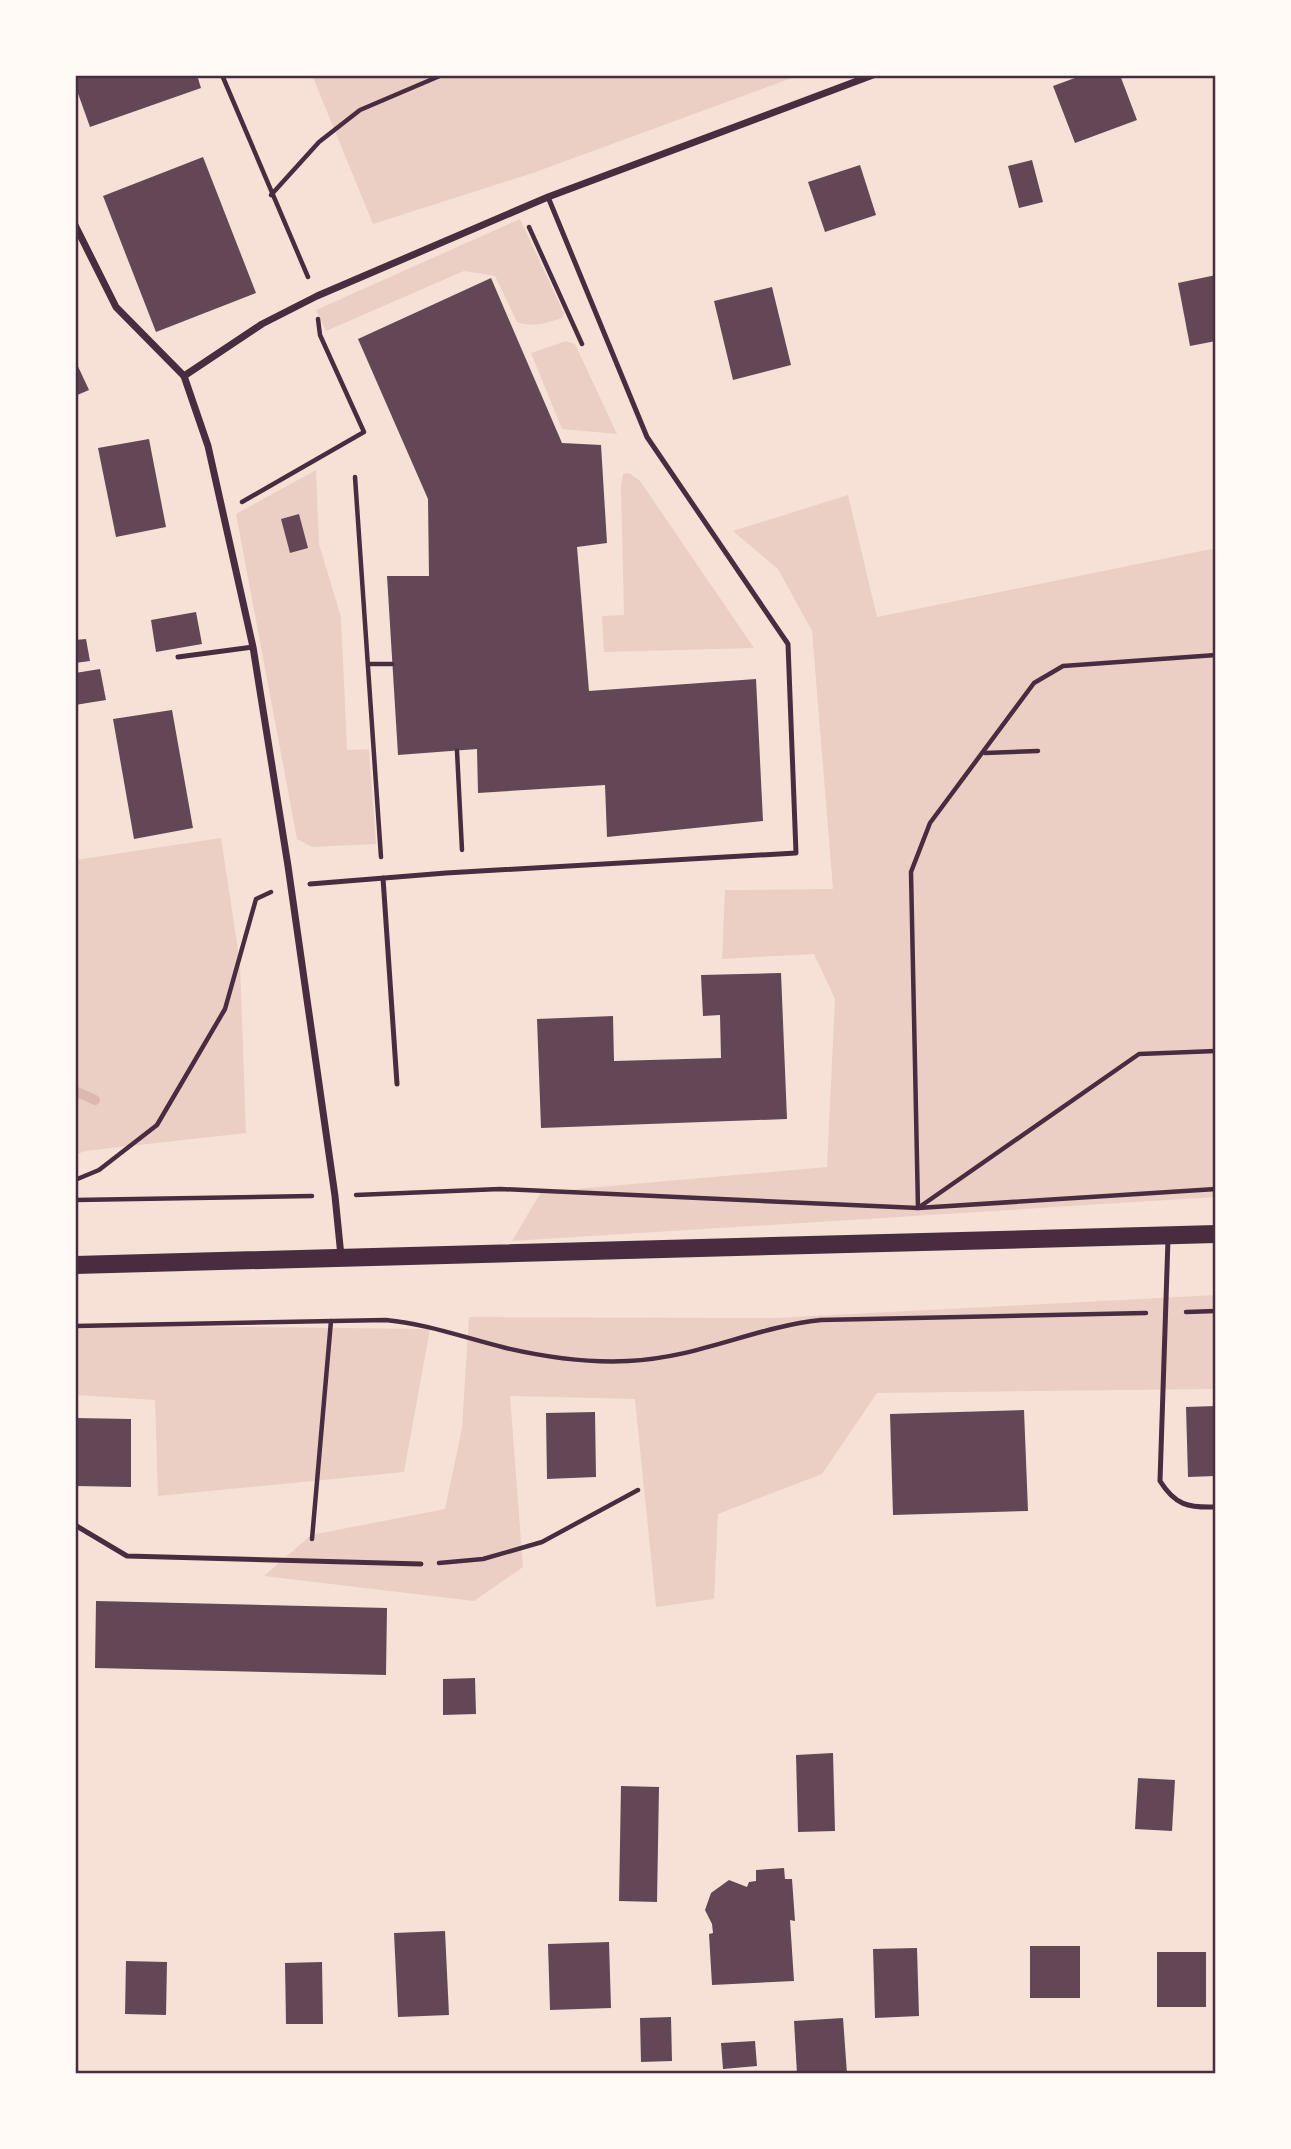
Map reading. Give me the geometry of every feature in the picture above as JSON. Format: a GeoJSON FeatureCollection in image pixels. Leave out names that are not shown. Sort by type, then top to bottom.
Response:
{"type":"FeatureCollection","features":[{"type":"Feature","properties":{"kind":"main road"},"geometry":{"type":"LineString","coordinates":[[75,1265],[341,1260],[1216,1234]]}},
{"type":"Feature","properties":{"kind":"street"},"geometry":{"type":"LineString","coordinates":[[184,376],[262,324],[317,296],[548,197],[873,75]]}},
{"type":"Feature","properties":{"kind":"street"},"geometry":{"type":"LineString","coordinates":[[75,225],[116,307],[184,376],[208,446],[253,647],[290,882],[335,1196],[341,1260]]}},
{"type":"Feature","properties":{"kind":"lane"},"geometry":{"type":"LineString","coordinates":[[310,884],[796,853],[788,644],[647,437],[548,197]]}},
{"type":"Feature","properties":{"kind":"lane"},"geometry":{"type":"LineString","coordinates":[[178,657],[253,647]]}},
{"type":"Feature","properties":{"kind":"lane"},"geometry":{"type":"LineString","coordinates":[[383,878],[397,1084]]}},
{"type":"Feature","properties":{"kind":"lane"},"geometry":{"type":"LineString","coordinates":[[1168,1236],[1168,1312],[1160,1480],[1169,1495],[1192,1508],[1216,1507]]}},
{"type":"Feature","properties":{"kind":"lane"},"geometry":{"type":"LineString","coordinates":[[75,1525],[127,1556],[421,1564]]}},
{"type":"Feature","properties":{"kind":"path"},"geometry":{"type":"LineString","coordinates":[[222,75],[271,195],[317,296]]}},
{"type":"Feature","properties":{"kind":"path"},"geometry":{"type":"LineString","coordinates":[[271,195],[319,142],[360,110],[442,75]]}},
{"type":"Feature","properties":{"kind":"path"},"geometry":{"type":"LineString","coordinates":[[552,208],[526,220],[583,345]]}},
{"type":"Feature","properties":{"kind":"path"},"geometry":{"type":"LineString","coordinates":[[238,508],[241,503],[364,432],[320,335],[318,320],[324,313]]}},
{"type":"Feature","properties":{"kind":"path"},"geometry":{"type":"LineString","coordinates":[[355,477],[383,878]]}},
{"type":"Feature","properties":{"kind":"path"},"geometry":{"type":"LineString","coordinates":[[918,1208],[911,872],[930,823],[985,753],[1034,684],[1063,666],[1216,655]]}},
{"type":"Feature","properties":{"kind":"path"},"geometry":{"type":"LineString","coordinates":[[369,664],[392,664]]}},
{"type":"Feature","properties":{"kind":"path"},"geometry":{"type":"LineString","coordinates":[[457,751],[463,858]]}},
{"type":"Feature","properties":{"kind":"path"},"geometry":{"type":"LineString","coordinates":[[985,753],[1038,751]]}},
{"type":"Feature","properties":{"kind":"path"},"geometry":{"type":"LineString","coordinates":[[369,860],[382,859]]}},
{"type":"Feature","properties":{"kind":"path"},"geometry":{"type":"LineString","coordinates":[[75,1180],[99,1170],[157,1125],[225,1009],[256,899],[290,882]]}},
{"type":"Feature","properties":{"kind":"path"},"geometry":{"type":"LineString","coordinates":[[918,1208],[1139,1054],[1216,1051]]}},
{"type":"Feature","properties":{"kind":"path"},"geometry":{"type":"LineString","coordinates":[[75,1200],[335,1196],[500,1189],[918,1208],[1216,1189]]}},
{"type":"Feature","properties":{"kind":"path"},"geometry":{"type":"LineString","coordinates":[[75,1326],[331,1321],[415,1323],[505,1348],[571,1360],[627,1361],[680,1356],[799,1322],[821,1320],[1216,1311]]}},
{"type":"Feature","properties":{"kind":"path"},"geometry":{"type":"LineString","coordinates":[[310,1561],[331,1321]]}},
{"type":"Feature","properties":{"kind":"path"},"geometry":{"type":"LineString","coordinates":[[421,1564],[483,1559],[542,1542],[638,1490]]}},
{"type":"Feature","properties":{"kind":"shaded area"},"geometry":{"type":"Polygon","coordinates":[[[312,75],[800,75],[533,173],[373,224],[312,75]]]}},
{"type":"Feature","properties":{"kind":"shaded area"},"geometry":{"type":"Polygon","coordinates":[[[520,219],[564,313],[562,318],[534,325],[517,322],[495,276],[464,271],[326,331],[316,310],[520,219]]]}},
{"type":"Feature","properties":{"kind":"shaded area"},"geometry":{"type":"Polygon","coordinates":[[[566,341],[575,344],[617,434],[562,429],[531,353],[566,341]]]}},
{"type":"Feature","properties":{"kind":"shaded area"},"geometry":{"type":"Polygon","coordinates":[[[316,470],[319,544],[341,617],[347,750],[369,749],[376,844],[312,847],[297,839],[236,514],[316,470]]]}},
{"type":"Feature","properties":{"kind":"shaded area"},"geometry":{"type":"Polygon","coordinates":[[[629,473],[640,481],[754,648],[604,652],[602,616],[624,615],[621,487],[623,474],[629,473]]]}},
{"type":"Feature","properties":{"kind":"shaded area"},"geometry":{"type":"Polygon","coordinates":[[[848,495],[877,617],[1216,548],[1216,1197],[512,1241],[541,1192],[827,1167],[835,999],[814,954],[722,959],[725,890],[833,889],[812,631],[778,569],[733,531],[848,495]]]}},
{"type":"Feature","properties":{"kind":"shaded area"},"geometry":{"type":"Polygon","coordinates":[[[221,838],[240,963],[246,1133],[85,1151],[75,1155],[75,860],[221,838]]]}},
{"type":"Feature","properties":{"kind":"shaded area"},"geometry":{"type":"Polygon","coordinates":[[[1216,1295],[1216,1389],[877,1393],[822,1474],[718,1514],[714,1599],[656,1607],[635,1399],[510,1396],[523,1567],[474,1601],[264,1576],[311,1535],[445,1509],[462,1428],[469,1317],[775,1318],[1216,1295]]]}},
{"type":"Feature","properties":{"kind":"shaded area"},"geometry":{"type":"Polygon","coordinates":[[[75,1325],[430,1329],[404,1472],[158,1496],[155,1400],[75,1395],[75,1325]]]}},
{"type":"Feature","properties":{"kind":"building"},"geometry":{"type":"Polygon","coordinates":[[[75,75],[197,75],[201,88],[90,127],[75,85],[75,75]]]}},
{"type":"Feature","properties":{"kind":"building"},"geometry":{"type":"Polygon","coordinates":[[[1083,75],[1120,75],[1137,120],[1075,143],[1053,86],[1083,75]]]}},
{"type":"Feature","properties":{"kind":"building"},"geometry":{"type":"Polygon","coordinates":[[[203,157],[256,293],[156,332],[103,196],[203,157]]]}},
{"type":"Feature","properties":{"kind":"building"},"geometry":{"type":"Polygon","coordinates":[[[1032,160],[1043,202],[1019,208],[1008,166],[1032,160]]]}},
{"type":"Feature","properties":{"kind":"building"},"geometry":{"type":"Polygon","coordinates":[[[860,165],[876,215],[825,232],[808,182],[860,165]]]}},
{"type":"Feature","properties":{"kind":"building"},"geometry":{"type":"Polygon","coordinates":[[[1216,275],[1216,341],[1190,346],[1178,283],[1216,275]]]}},
{"type":"Feature","properties":{"kind":"building"},"geometry":{"type":"Polygon","coordinates":[[[491,278],[562,443],[601,445],[607,543],[577,547],[589,691],[756,679],[763,821],[607,837],[605,785],[478,793],[477,749],[398,755],[387,576],[429,576],[428,499],[358,339],[491,278]]]}},
{"type":"Feature","properties":{"kind":"building"},"geometry":{"type":"Polygon","coordinates":[[[772,287],[791,365],[733,380],[714,301],[772,287]]]}},
{"type":"Feature","properties":{"kind":"building"},"geometry":{"type":"Polygon","coordinates":[[[75,360],[89,390],[75,396],[75,360]]]}},
{"type":"Feature","properties":{"kind":"building"},"geometry":{"type":"Polygon","coordinates":[[[149,439],[166,527],[116,537],[98,448],[149,439]]]}},
{"type":"Feature","properties":{"kind":"building"},"geometry":{"type":"Polygon","coordinates":[[[299,514],[308,548],[290,553],[281,519],[299,514]]]}},
{"type":"Feature","properties":{"kind":"building"},"geometry":{"type":"Polygon","coordinates":[[[196,612],[202,644],[156,652],[151,620],[196,612]]]}},
{"type":"Feature","properties":{"kind":"building"},"geometry":{"type":"Polygon","coordinates":[[[86,639],[90,661],[75,663],[75,640],[86,639]]]}},
{"type":"Feature","properties":{"kind":"building"},"geometry":{"type":"Polygon","coordinates":[[[100,669],[106,700],[75,705],[75,673],[100,669]]]}},
{"type":"Feature","properties":{"kind":"building"},"geometry":{"type":"Polygon","coordinates":[[[172,710],[193,828],[134,839],[113,719],[172,710]]]}},
{"type":"Feature","properties":{"kind":"building"},"geometry":{"type":"Polygon","coordinates":[[[781,973],[787,1119],[541,1128],[537,1019],[613,1016],[614,1061],[721,1058],[720,1015],[703,1016],[701,975],[781,973]]]}},
{"type":"Feature","properties":{"kind":"building"},"geometry":{"type":"Polygon","coordinates":[[[1216,1406],[1216,1476],[1188,1477],[1186,1407],[1216,1406]]]}},
{"type":"Feature","properties":{"kind":"building"},"geometry":{"type":"Polygon","coordinates":[[[1024,1410],[1028,1511],[893,1515],[890,1414],[1024,1410]]]}},
{"type":"Feature","properties":{"kind":"building"},"geometry":{"type":"Polygon","coordinates":[[[595,1412],[596,1477],[547,1479],[546,1413],[595,1412]]]}},
{"type":"Feature","properties":{"kind":"building"},"geometry":{"type":"Polygon","coordinates":[[[75,1418],[131,1419],[131,1487],[75,1486],[75,1418]]]}},
{"type":"Feature","properties":{"kind":"building"},"geometry":{"type":"Polygon","coordinates":[[[96,1601],[387,1608],[386,1675],[95,1668],[96,1601]]]}},
{"type":"Feature","properties":{"kind":"building"},"geometry":{"type":"Polygon","coordinates":[[[475,1678],[476,1714],[443,1715],[443,1679],[475,1678]]]}},
{"type":"Feature","properties":{"kind":"building"},"geometry":{"type":"Polygon","coordinates":[[[833,1753],[835,1831],[798,1832],[796,1755],[833,1753]]]}},
{"type":"Feature","properties":{"kind":"building"},"geometry":{"type":"Polygon","coordinates":[[[1138,1778],[1175,1780],[1172,1831],[1135,1829],[1138,1778]]]}},
{"type":"Feature","properties":{"kind":"building"},"geometry":{"type":"Polygon","coordinates":[[[621,1786],[659,1787],[657,1902],[619,1901],[621,1786]]]}},
{"type":"Feature","properties":{"kind":"building"},"geometry":{"type":"Polygon","coordinates":[[[784,1868],[785,1879],[792,1879],[795,1921],[790,1920],[794,1981],[712,1985],[709,1934],[713,1933],[705,1910],[711,1893],[729,1880],[747,1887],[749,1882],[756,1881],[756,1870],[784,1868]]]}},
{"type":"Feature","properties":{"kind":"building"},"geometry":{"type":"Polygon","coordinates":[[[445,1931],[449,2015],[398,2017],[394,1933],[445,1931]]]}},
{"type":"Feature","properties":{"kind":"building"},"geometry":{"type":"Polygon","coordinates":[[[609,1942],[611,2008],[550,2010],[548,1944],[609,1942]]]}},
{"type":"Feature","properties":{"kind":"building"},"geometry":{"type":"Polygon","coordinates":[[[1030,1946],[1080,1946],[1080,1998],[1030,1998],[1030,1946]]]}},
{"type":"Feature","properties":{"kind":"building"},"geometry":{"type":"Polygon","coordinates":[[[917,1948],[919,2016],[875,2018],[873,1949],[917,1948]]]}},
{"type":"Feature","properties":{"kind":"building"},"geometry":{"type":"Polygon","coordinates":[[[1157,1952],[1206,1952],[1206,2007],[1157,2007],[1157,1952]]]}},
{"type":"Feature","properties":{"kind":"building"},"geometry":{"type":"Polygon","coordinates":[[[126,1961],[167,1962],[166,2015],[125,2014],[126,1961]]]}},
{"type":"Feature","properties":{"kind":"building"},"geometry":{"type":"Polygon","coordinates":[[[322,1962],[323,2024],[286,2024],[285,1963],[322,1962]]]}},
{"type":"Feature","properties":{"kind":"building"},"geometry":{"type":"Polygon","coordinates":[[[671,2017],[672,2061],[641,2062],[640,2018],[671,2017]]]}},
{"type":"Feature","properties":{"kind":"building"},"geometry":{"type":"Polygon","coordinates":[[[843,2018],[847,2074],[797,2074],[794,2021],[843,2018]]]}},
{"type":"Feature","properties":{"kind":"building"},"geometry":{"type":"Polygon","coordinates":[[[755,2041],[757,2066],[723,2069],[721,2043],[755,2041]]]}},
{"type":"Feature","properties":{"kind":"waterway"},"geometry":{"type":"LineString","coordinates":[[75,1091],[95,1100]]}}]}
